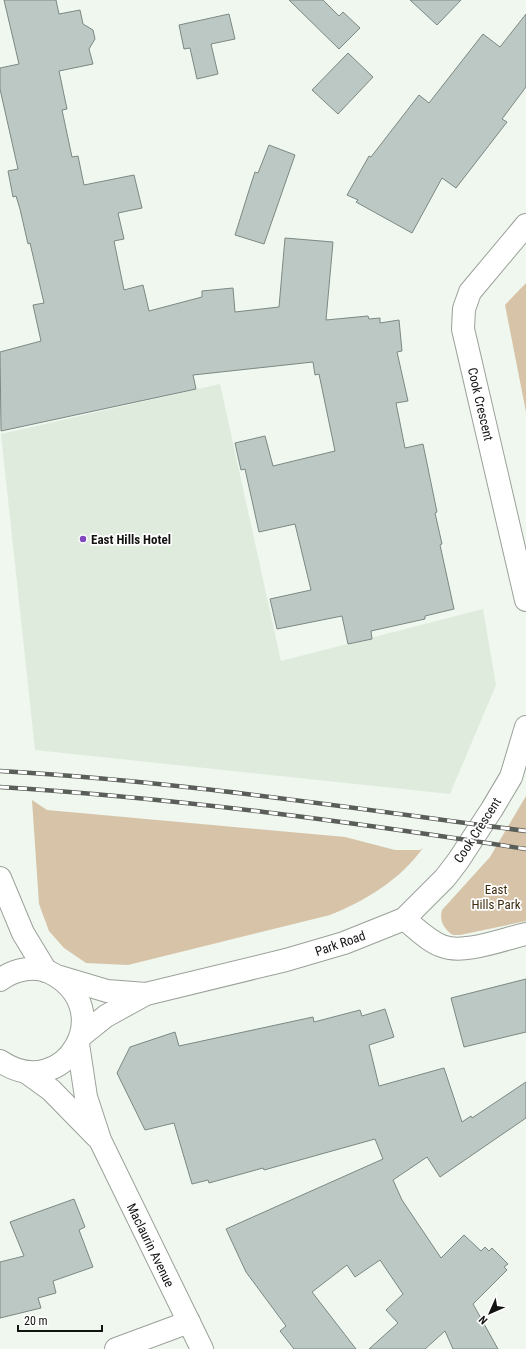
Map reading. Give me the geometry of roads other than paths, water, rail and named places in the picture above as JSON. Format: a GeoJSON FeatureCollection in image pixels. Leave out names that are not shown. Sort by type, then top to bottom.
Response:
{"type":"FeatureCollection","features":[{"type":"Feature","properties":{"kind":"street","name":"Cook Crescent"},"geometry":{"type":"LineString","coordinates":[[526,225],[470,292],[464,309],[463,329],[526,600]]}},
{"type":"Feature","properties":{"kind":"street","name":"Cook Crescent"},"geometry":{"type":"LineString","coordinates":[[404,919],[445,878],[492,809],[511,777],[526,727]]}},
{"type":"Feature","properties":{"kind":"street"},"geometry":{"type":"LineString","coordinates":[[0,878],[23,934],[53,974]]}},
{"type":"Feature","properties":{"kind":"street"},"geometry":{"type":"LineString","coordinates":[[404,919],[430,940],[451,949],[465,948],[526,934]]}},
{"type":"Feature","properties":{"kind":"street","name":"Park Road"},"geometry":{"type":"LineString","coordinates":[[9,1067],[42,1072],[56,1066],[69,1057],[79,1040],[106,1016],[146,994],[286,960],[344,944],[404,919]]}},
{"type":"Feature","properties":{"kind":"street","name":"Park Road"},"geometry":{"type":"LineString","coordinates":[[0,980],[19,970],[33,968],[107,990],[146,994]]}},
{"type":"Feature","properties":{"kind":"street","name":"Maclaurin Avenue"},"geometry":{"type":"LineString","coordinates":[[53,974],[72,988],[80,1003],[83,1019],[79,1040],[85,1091],[100,1140],[202,1349]]}},
{"type":"Feature","properties":{"kind":"street","name":"Maclaurin Avenue"},"geometry":{"type":"LineString","coordinates":[[9,1067],[55,1095],[100,1140]]}},
{"type":"Feature","properties":{"kind":"street"},"geometry":{"type":"LineString","coordinates":[[116,1349],[189,1322]]}},
{"type":"Feature","properties":{"kind":"railway"},"geometry":{"type":"LineString","coordinates":[[0,771],[132,781],[198,788],[526,831]]}},
{"type":"Feature","properties":{"kind":"railway"},"geometry":{"type":"LineString","coordinates":[[0,787],[198,804],[330,820],[526,849]]}},
{"type":"Feature","properties":{"kind":"place","name":"East Hills Hotel"},"geometry":{"type":"Point","coordinates":[83,539]}},
{"type":"Feature","properties":{"kind":"park label","name":"East Hills Park"},"geometry":{"type":"Point","coordinates":[496,896]}}]}
